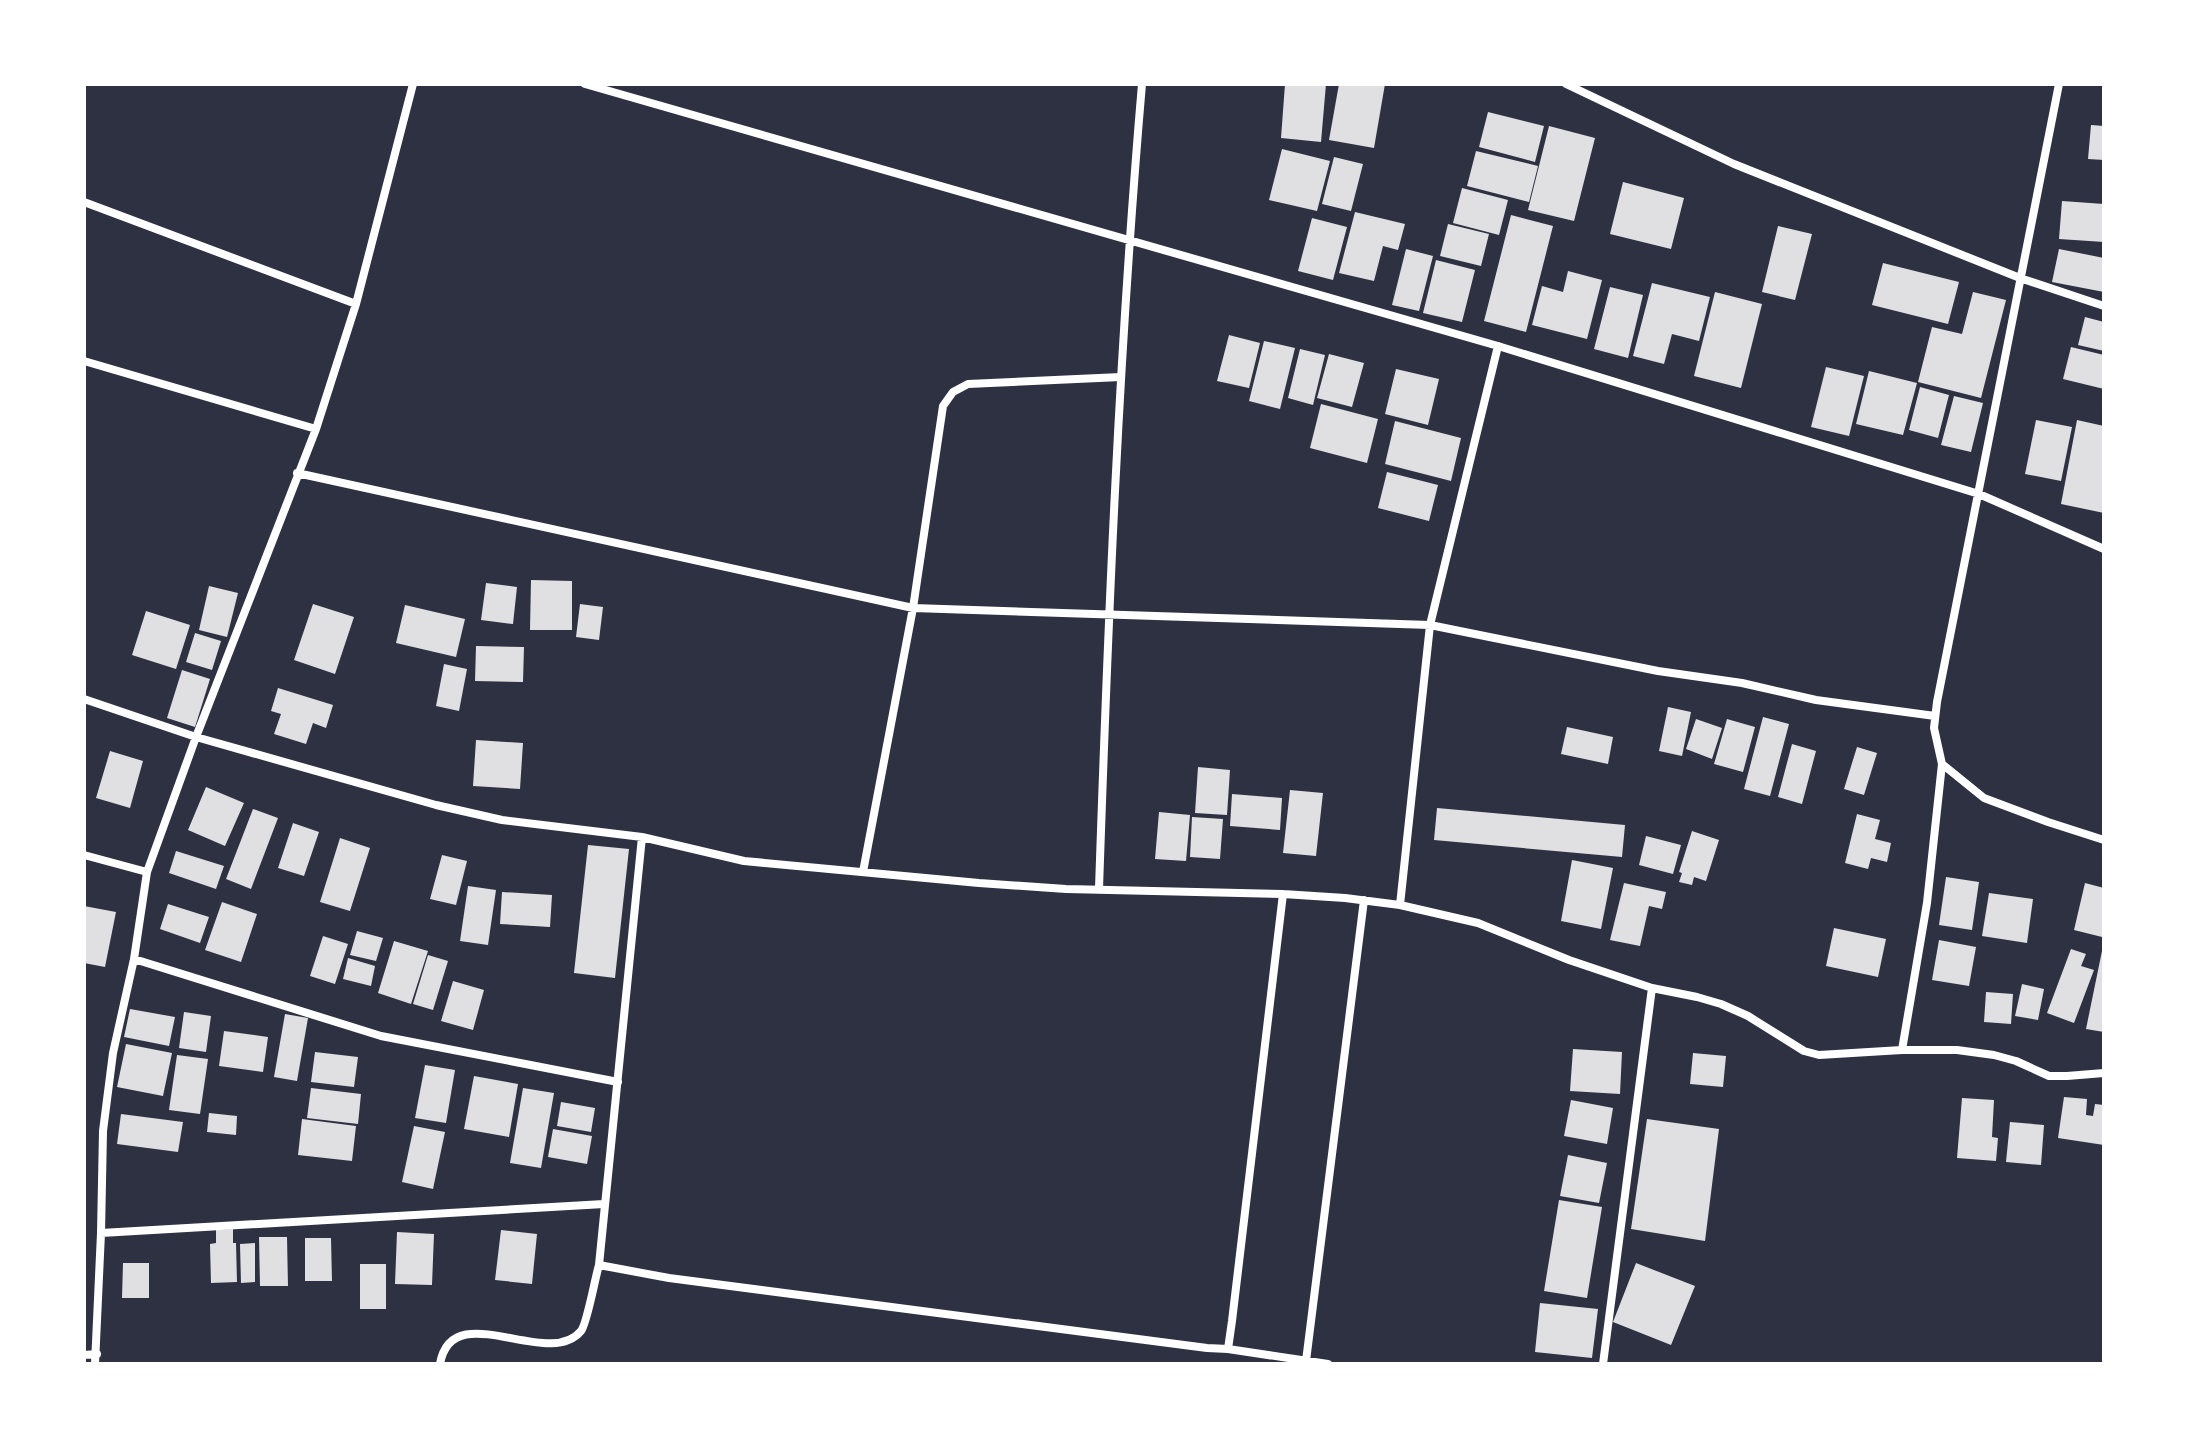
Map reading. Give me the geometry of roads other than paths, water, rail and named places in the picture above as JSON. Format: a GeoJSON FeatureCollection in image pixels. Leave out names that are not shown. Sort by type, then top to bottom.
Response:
{"type":"FeatureCollection","features":[{"type":"Feature","properties":{"kind":"street"},"geometry":{"type":"LineString","coordinates":[[84,1355],[96,1359],[103,1131],[113,1053],[134,959],[147,872],[316,429],[356,304],[413,84]]}},
{"type":"Feature","properties":{"kind":"street"},"geometry":{"type":"LineString","coordinates":[[585,84],[1498,346],[1979,494],[2104,549]]}},
{"type":"Feature","properties":{"kind":"street"},"geometry":{"type":"LineString","coordinates":[[1099,889],[1121,377],[1142,84]]}},
{"type":"Feature","properties":{"kind":"street"},"geometry":{"type":"LineString","coordinates":[[1566,84],[1734,164],[2020,278],[2104,306]]}},
{"type":"Feature","properties":{"kind":"street"},"geometry":{"type":"LineString","coordinates":[[1902,1050],[1927,903],[1942,764],[1934,728],[1935,716],[2059,84]]}},
{"type":"Feature","properties":{"kind":"street"},"geometry":{"type":"LineString","coordinates":[[84,202],[356,304]]}},
{"type":"Feature","properties":{"kind":"street"},"geometry":{"type":"LineString","coordinates":[[1400,905],[1430,625],[1498,346]]}},
{"type":"Feature","properties":{"kind":"street"},"geometry":{"type":"LineString","coordinates":[[84,361],[316,429]]}},
{"type":"Feature","properties":{"kind":"street"},"geometry":{"type":"LineString","coordinates":[[863,872],[913,608],[943,406],[953,392],[968,384],[1121,377]]}},
{"type":"Feature","properties":{"kind":"street"},"geometry":{"type":"LineString","coordinates":[[297,473],[913,608],[1430,625],[1658,671],[1742,683],[1816,700],[1935,716]]}},
{"type":"Feature","properties":{"kind":"street"},"geometry":{"type":"LineString","coordinates":[[84,699],[196,737],[436,805],[502,820],[642,837],[744,861],[1066,889],[1283,894],[1400,905],[1478,923],[1569,960],[1652,988],[1721,1004],[1748,1016],[1804,1051],[1819,1055],[1957,1050],[2016,1061],[2049,1076],[2104,1073]]}},
{"type":"Feature","properties":{"kind":"street"},"geometry":{"type":"LineString","coordinates":[[1942,764],[1984,798],[2104,840]]}},
{"type":"Feature","properties":{"kind":"street"},"geometry":{"type":"LineString","coordinates":[[440,1364],[442,1353],[453,1339],[464,1335],[479,1333],[564,1343],[574,1339],[585,1328],[599,1265],[642,837]]}},
{"type":"Feature","properties":{"kind":"street"},"geometry":{"type":"LineString","coordinates":[[84,855],[147,872]]}},
{"type":"Feature","properties":{"kind":"street"},"geometry":{"type":"LineString","coordinates":[[1228,1349],[1283,894]]}},
{"type":"Feature","properties":{"kind":"street"},"geometry":{"type":"LineString","coordinates":[[1306,1361],[1364,900]]}},
{"type":"Feature","properties":{"kind":"street"},"geometry":{"type":"LineString","coordinates":[[134,959],[381,1036],[618,1082]]}},
{"type":"Feature","properties":{"kind":"street"},"geometry":{"type":"LineString","coordinates":[[1603,1364],[1652,988]]}},
{"type":"Feature","properties":{"kind":"street"},"geometry":{"type":"LineString","coordinates":[[101,1233],[604,1204]]}},
{"type":"Feature","properties":{"kind":"street"},"geometry":{"type":"LineString","coordinates":[[599,1265],[669,1278],[1328,1364]]}}]}
